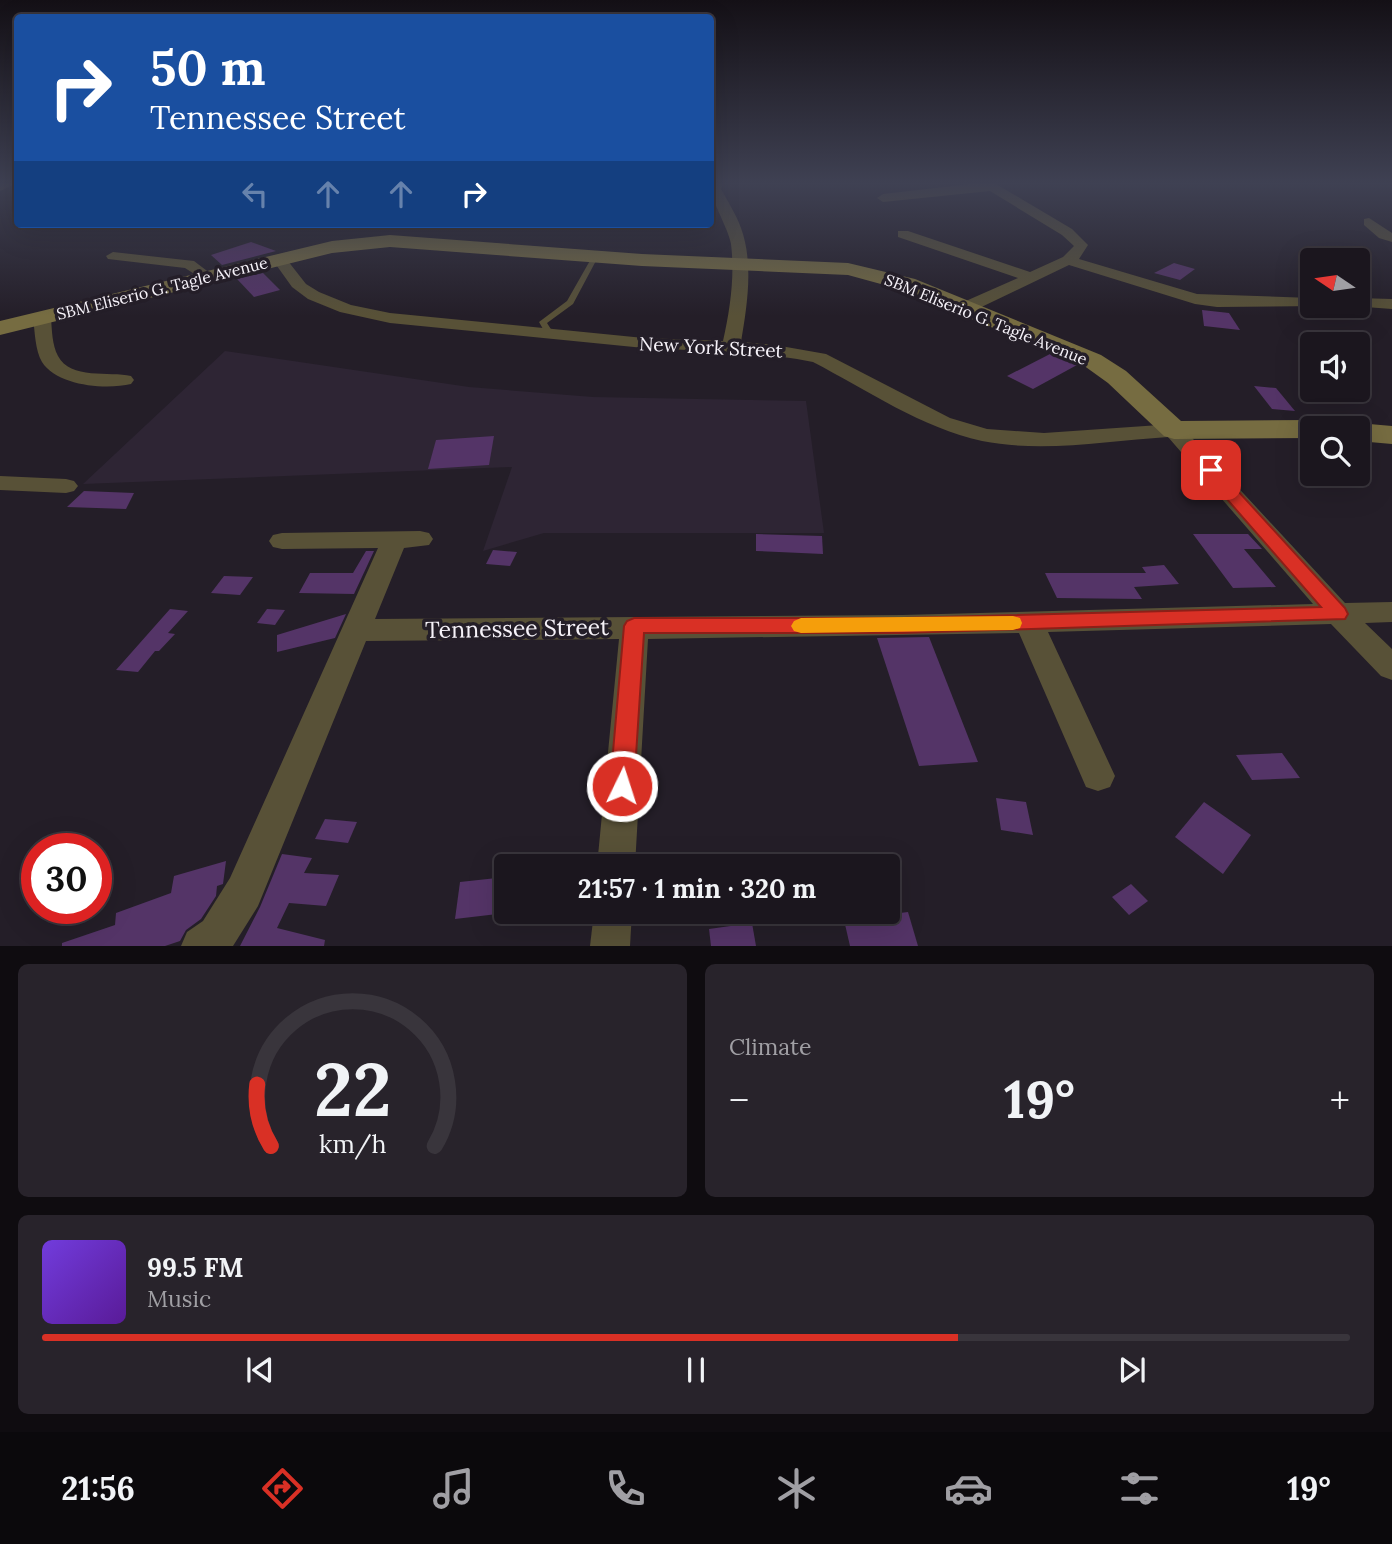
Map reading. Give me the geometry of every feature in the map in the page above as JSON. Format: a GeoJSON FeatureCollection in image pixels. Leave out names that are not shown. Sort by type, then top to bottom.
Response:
{"type":"FeatureCollection","features":[{"type":"Feature","properties":{"kind":"street"},"geometry":{"type":"LineString","coordinates":[[731,345],[738,313],[738,264],[733,227]]}},
{"type":"Feature","properties":{"kind":"street"},"geometry":{"type":"LineString","coordinates":[[965,308],[1068,260],[1079,251],[1081,245],[1076,239],[1057,227]]}},
{"type":"Feature","properties":{"kind":"street"},"geometry":{"type":"LineString","coordinates":[[1375,227],[1392,238]]}},
{"type":"Feature","properties":{"kind":"street"},"geometry":{"type":"LineString","coordinates":[[903,234],[1031,277]]}},
{"type":"Feature","properties":{"kind":"street","name":"SBM Eliserio G. Tagle Avenue"},"geometry":{"type":"LineString","coordinates":[[0,328],[345,244],[390,241],[595,257],[823,267],[873,274],[1092,360],[1117,377],[1174,429],[1338,614],[1392,668]]}},
{"type":"Feature","properties":{"kind":"street"},"geometry":{"type":"LineString","coordinates":[[113,256],[189,264],[207,277]]}},
{"type":"Feature","properties":{"kind":"street","name":"New York Street"},"geometry":{"type":"LineString","coordinates":[[279,259],[302,288],[338,306],[362,312],[647,344],[779,348],[819,358],[943,422],[985,435],[1044,439],[1174,429],[1300,429]]}},
{"type":"Feature","properties":{"kind":"street"},"geometry":{"type":"LineString","coordinates":[[1068,260],[1195,299],[1217,302],[1300,303]]}},
{"type":"Feature","properties":{"kind":"street"},"geometry":{"type":"LineString","coordinates":[[1370,303],[1392,303]]}},
{"type":"Feature","properties":{"kind":"street"},"geometry":{"type":"LineString","coordinates":[[42,318],[51,360],[60,368],[93,378],[124,380]]}},
{"type":"Feature","properties":{"kind":"street"},"geometry":{"type":"LineString","coordinates":[[1370,433],[1392,435]]}},
{"type":"Feature","properties":{"kind":"street"},"geometry":{"type":"LineString","coordinates":[[0,483],[66,485]]}},
{"type":"Feature","properties":{"kind":"street"},"geometry":{"type":"LineString","coordinates":[[201,946],[217,935],[244,892],[355,630],[408,539],[282,541]]}},
{"type":"Feature","properties":{"kind":"street","name":"Tennessee Street"},"geometry":{"type":"LineString","coordinates":[[355,630],[902,626],[1392,612]]}},
{"type":"Feature","properties":{"kind":"street"},"geometry":{"type":"LineString","coordinates":[[1029,623],[1098,776]]}},
{"type":"Feature","properties":{"kind":"street"},"geometry":{"type":"LineString","coordinates":[[617,854],[634,626]]}},
{"type":"Feature","properties":{"kind":"street"},"geometry":{"type":"LineString","coordinates":[[611,946],[612,924]]}},
{"type":"Feature","properties":{"kind":"lane"},"geometry":{"type":"LineString","coordinates":[[550,334],[542,322],[570,302],[595,257]]}},
{"type":"Feature","properties":{"kind":"shaded area"},"geometry":{"type":"Polygon","coordinates":[[[225,351],[469,387],[593,397],[806,401],[824,533],[544,533],[483,551],[512,467],[83,484],[225,351]]]}},
{"type":"Feature","properties":{"kind":"building"},"geometry":{"type":"Polygon","coordinates":[[[251,242],[276,251],[222,265],[211,255],[251,242]]]}},
{"type":"Feature","properties":{"kind":"building"},"geometry":{"type":"Polygon","coordinates":[[[1174,263],[1195,269],[1180,280],[1154,273],[1174,263]]]}},
{"type":"Feature","properties":{"kind":"building"},"geometry":{"type":"Polygon","coordinates":[[[263,273],[280,290],[254,297],[237,279],[263,273]]]}},
{"type":"Feature","properties":{"kind":"building"},"geometry":{"type":"Polygon","coordinates":[[[1202,310],[1229,313],[1240,330],[1204,326],[1202,310]]]}},
{"type":"Feature","properties":{"kind":"building"},"geometry":{"type":"Polygon","coordinates":[[[1050,354],[1077,365],[1033,389],[1007,376],[1050,354]]]}},
{"type":"Feature","properties":{"kind":"building"},"geometry":{"type":"Polygon","coordinates":[[[1254,386],[1276,388],[1295,411],[1272,409],[1254,386]]]}},
{"type":"Feature","properties":{"kind":"building"},"geometry":{"type":"Polygon","coordinates":[[[494,436],[489,465],[428,469],[436,440],[494,436]]]}},
{"type":"Feature","properties":{"kind":"building"},"geometry":{"type":"Polygon","coordinates":[[[84,491],[134,493],[126,509],[67,507],[84,491]]]}},
{"type":"Feature","properties":{"kind":"building"},"geometry":{"type":"Polygon","coordinates":[[[756,534],[822,536],[823,554],[756,551],[756,534]]]}},
{"type":"Feature","properties":{"kind":"building"},"geometry":{"type":"Polygon","coordinates":[[[1193,534],[1248,534],[1262,549],[1244,549],[1276,587],[1233,588],[1193,534]]]}},
{"type":"Feature","properties":{"kind":"building"},"geometry":{"type":"Polygon","coordinates":[[[493,550],[517,552],[510,566],[486,564],[493,550]]]}},
{"type":"Feature","properties":{"kind":"building"},"geometry":{"type":"Polygon","coordinates":[[[366,551],[374,551],[354,594],[299,593],[310,573],[353,573],[366,551]]]}},
{"type":"Feature","properties":{"kind":"building"},"geometry":{"type":"Polygon","coordinates":[[[1164,565],[1179,584],[1134,587],[1142,599],[1057,598],[1045,573],[1146,573],[1142,567],[1164,565]]]}},
{"type":"Feature","properties":{"kind":"building"},"geometry":{"type":"Polygon","coordinates":[[[224,576],[253,577],[240,595],[211,593],[224,576]]]}},
{"type":"Feature","properties":{"kind":"building"},"geometry":{"type":"Polygon","coordinates":[[[170,609],[188,611],[168,633],[175,634],[159,651],[155,651],[138,672],[116,670],[170,609]]]}},
{"type":"Feature","properties":{"kind":"building"},"geometry":{"type":"Polygon","coordinates":[[[267,609],[285,610],[275,625],[257,623],[267,609]]]}},
{"type":"Feature","properties":{"kind":"building"},"geometry":{"type":"Polygon","coordinates":[[[346,614],[335,638],[277,652],[277,635],[346,614]]]}},
{"type":"Feature","properties":{"kind":"building"},"geometry":{"type":"Polygon","coordinates":[[[929,637],[978,762],[919,766],[877,638],[929,637]]]}},
{"type":"Feature","properties":{"kind":"building"},"geometry":{"type":"Polygon","coordinates":[[[1282,753],[1300,778],[1252,780],[1236,755],[1282,753]]]}},
{"type":"Feature","properties":{"kind":"building"},"geometry":{"type":"Polygon","coordinates":[[[996,798],[1026,802],[1033,835],[1001,830],[996,798]]]}},
{"type":"Feature","properties":{"kind":"building"},"geometry":{"type":"Polygon","coordinates":[[[1204,802],[1251,835],[1223,874],[1175,837],[1204,802]]]}},
{"type":"Feature","properties":{"kind":"building"},"geometry":{"type":"Polygon","coordinates":[[[325,819],[357,822],[348,843],[315,839],[325,819]]]}},
{"type":"Feature","properties":{"kind":"building"},"geometry":{"type":"Polygon","coordinates":[[[282,854],[312,858],[304,873],[339,875],[326,906],[289,903],[277,928],[325,940],[324,946],[240,946],[260,907],[282,854]]]}},
{"type":"Feature","properties":{"kind":"building"},"geometry":{"type":"Polygon","coordinates":[[[226,861],[223,884],[217,886],[216,896],[201,919],[186,930],[180,941],[165,946],[62,946],[62,943],[115,925],[116,913],[171,893],[174,876],[226,861]]]}},
{"type":"Feature","properties":{"kind":"building"},"geometry":{"type":"Polygon","coordinates":[[[494,878],[494,914],[455,919],[460,882],[494,878]]]}},
{"type":"Feature","properties":{"kind":"building"},"geometry":{"type":"Polygon","coordinates":[[[1131,884],[1148,901],[1129,915],[1112,897],[1131,884]]]}},
{"type":"Feature","properties":{"kind":"building"},"geometry":{"type":"Polygon","coordinates":[[[908,912],[918,946],[850,946],[845,924],[900,924],[900,913],[908,912]]]}},
{"type":"Feature","properties":{"kind":"building"},"geometry":{"type":"Polygon","coordinates":[[[752,924],[756,946],[711,946],[709,929],[752,924]]]}},
{"type":"Feature","properties":{"kind":"slow traffic"},"geometry":{"type":"LineString","coordinates":[[801,626],[1013,623]]}},
{"type":"Feature","properties":{"kind":"route"},"geometry":{"type":"LineString","coordinates":[[622,786],[634,626],[902,626],[1338,614],[1211,470]]}}]}
